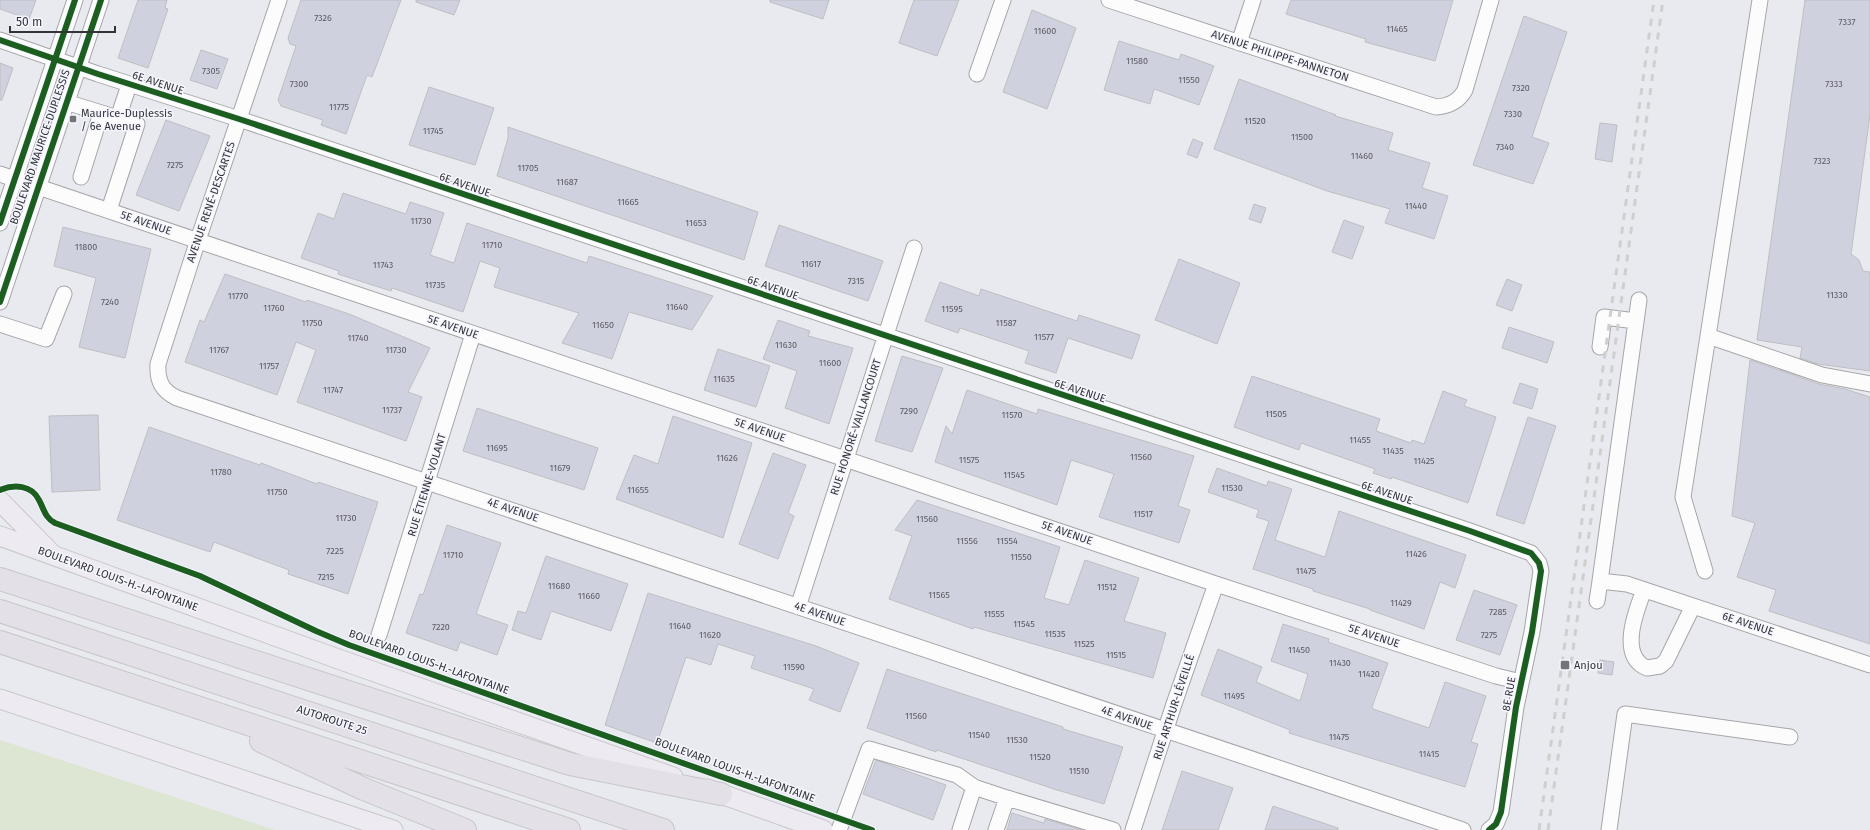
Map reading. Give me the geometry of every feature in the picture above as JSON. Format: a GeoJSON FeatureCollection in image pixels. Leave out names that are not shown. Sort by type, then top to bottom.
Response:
{"type":"FeatureCollection","features":[{"type":"Feature","properties":{"kind":"highway"},"geometry":{"type":"LineString","coordinates":[[0,578],[570,764],[721,794]]}},
{"type":"Feature","properties":{"kind":"highway","name":"AUTOROUTE 25"},"geometry":{"type":"LineString","coordinates":[[0,611],[663,830]]}},
{"type":"Feature","properties":{"kind":"highway"},"geometry":{"type":"LineString","coordinates":[[0,642],[569,830]]}},
{"type":"Feature","properties":{"kind":"highway"},"geometry":{"type":"LineString","coordinates":[[162,696],[364,789],[465,830]]}},
{"type":"Feature","properties":{"kind":"main road"},"geometry":{"type":"LineString","coordinates":[[0,501],[53,555]]}},
{"type":"Feature","properties":{"kind":"main road","name":"BOULEVARD LOUIS-H.-LAFONTAINE"},"geometry":{"type":"LineString","coordinates":[[0,536],[341,660],[823,830]]}},
{"type":"Feature","properties":{"kind":"main road"},"geometry":{"type":"LineString","coordinates":[[0,699],[393,830]]}},
{"type":"Feature","properties":{"kind":"street","name":"BOULEVARD MAURICE-DUPLESSIS"},"geometry":{"type":"LineString","coordinates":[[0,223],[76,0]]}},
{"type":"Feature","properties":{"kind":"street","name":"BOULEVARD MAURICE-DUPLESSIS"},"geometry":{"type":"LineString","coordinates":[[0,302],[101,0]]}},
{"type":"Feature","properties":{"kind":"street","name":"AVENUE RENÉ-DESCARTES"},"geometry":{"type":"LineString","coordinates":[[177,398],[168,393],[161,385],[158,376],[158,364],[279,0]]}},
{"type":"Feature","properties":{"kind":"street"},"geometry":{"type":"LineString","coordinates":[[977,74],[1003,0]]}},
{"type":"Feature","properties":{"kind":"street","name":"AVENUE PHILIPPE-PANNETON"},"geometry":{"type":"LineString","coordinates":[[1109,0],[1436,107],[1452,104],[1461,98],[1466,90],[1491,0]]}},
{"type":"Feature","properties":{"kind":"street"},"geometry":{"type":"LineString","coordinates":[[1239,43],[1253,0]]}},
{"type":"Feature","properties":{"kind":"street"},"geometry":{"type":"LineString","coordinates":[[1706,571],[1683,497],[1760,0]]}},
{"type":"Feature","properties":{"kind":"street","name":"6E AVENUE"},"geometry":{"type":"LineString","coordinates":[[0,40],[1514,546],[1531,553],[1537,559]]}},
{"type":"Feature","properties":{"kind":"street"},"geometry":{"type":"LineString","coordinates":[[118,118],[129,84]]}},
{"type":"Feature","properties":{"kind":"street"},"geometry":{"type":"LineString","coordinates":[[66,102],[137,124],[109,210]]}},
{"type":"Feature","properties":{"kind":"street"},"geometry":{"type":"LineString","coordinates":[[81,177],[101,113]]}},
{"type":"Feature","properties":{"kind":"street","name":"5E AVENUE"},"geometry":{"type":"LineString","coordinates":[[0,174],[1216,584],[1496,676],[1521,682]]}},
{"type":"Feature","properties":{"kind":"street","name":"RUE HONORÉ-VAILLANCOURT"},"geometry":{"type":"LineString","coordinates":[[798,607],[914,248]]}},
{"type":"Feature","properties":{"kind":"street"},"geometry":{"type":"LineString","coordinates":[[0,324],[46,339],[64,294]]}},
{"type":"Feature","properties":{"kind":"street"},"geometry":{"type":"LineString","coordinates":[[1597,600],[1639,300]]}},
{"type":"Feature","properties":{"kind":"street"},"geometry":{"type":"LineString","coordinates":[[1600,347],[1604,317],[1636,321]]}},
{"type":"Feature","properties":{"kind":"street","name":"RUE ÉTIENNE-VOLANT"},"geometry":{"type":"LineString","coordinates":[[379,635],[473,334]]}},
{"type":"Feature","properties":{"kind":"street"},"geometry":{"type":"LineString","coordinates":[[1708,336],[1822,375],[1870,384]]}},
{"type":"Feature","properties":{"kind":"street","name":"4E AVENUE"},"geometry":{"type":"LineString","coordinates":[[177,398],[1462,830]]}},
{"type":"Feature","properties":{"kind":"street","name":"8E RUE"},"geometry":{"type":"LineString","coordinates":[[1489,830],[1498,820],[1501,812],[1521,682],[1532,632],[1540,575],[1540,567],[1537,559]]}},
{"type":"Feature","properties":{"kind":"street","name":"6E AVENUE"},"geometry":{"type":"LineString","coordinates":[[1600,581],[1627,584],[1870,665]]}},
{"type":"Feature","properties":{"kind":"street","name":"RUE ARTHUR-LÉVEILLÉ"},"geometry":{"type":"LineString","coordinates":[[1133,830],[1165,731],[1216,584]]}},
{"type":"Feature","properties":{"kind":"street"},"geometry":{"type":"LineString","coordinates":[[1644,590],[1635,617],[1631,644],[1635,659],[1647,668],[1660,666],[1666,661],[1676,638],[1694,606]]}},
{"type":"Feature","properties":{"kind":"street"},"geometry":{"type":"LineString","coordinates":[[1609,830],[1626,714],[1790,737]]}},
{"type":"Feature","properties":{"kind":"street"},"geometry":{"type":"LineString","coordinates":[[839,830],[869,749],[956,775],[974,787],[1007,798],[1109,829]]}},
{"type":"Feature","properties":{"kind":"street"},"geometry":{"type":"LineString","coordinates":[[960,830],[974,787]]}},
{"type":"Feature","properties":{"kind":"street"},"geometry":{"type":"LineString","coordinates":[[996,830],[1007,798]]}},
{"type":"Feature","properties":{"kind":"green space"},"geometry":{"type":"Polygon","coordinates":[[[0,740],[275,830],[0,830],[0,740]]]}},
{"type":"Feature","properties":{"kind":"building"},"geometry":{"type":"Polygon","coordinates":[[[0,0],[36,0],[29,19],[0,9],[0,0]]]}},
{"type":"Feature","properties":{"kind":"building"},"geometry":{"type":"Polygon","coordinates":[[[138,0],[167,0],[165,8],[168,9],[148,68],[118,58],[138,0]]]}},
{"type":"Feature","properties":{"kind":"building"},"geometry":{"type":"Polygon","coordinates":[[[301,0],[401,0],[372,77],[367,75],[346,134],[321,125],[323,120],[281,106],[278,100],[296,46],[290,44],[288,38],[301,0]]]}},
{"type":"Feature","properties":{"kind":"building"},"geometry":{"type":"Polygon","coordinates":[[[416,0],[460,0],[454,15],[416,2],[416,0]]]}},
{"type":"Feature","properties":{"kind":"building"},"geometry":{"type":"Polygon","coordinates":[[[770,0],[829,0],[823,19],[770,2],[770,0]]]}},
{"type":"Feature","properties":{"kind":"building"},"geometry":{"type":"Polygon","coordinates":[[[914,0],[959,0],[937,56],[899,43],[914,0]]]}},
{"type":"Feature","properties":{"kind":"building"},"geometry":{"type":"Polygon","coordinates":[[[1291,0],[1453,0],[1435,61],[1365,42],[1366,39],[1286,14],[1291,0]]]}},
{"type":"Feature","properties":{"kind":"building"},"geometry":{"type":"Polygon","coordinates":[[[1805,0],[1870,0],[1870,115],[1851,254],[1859,260],[1863,271],[1870,272],[1870,371],[1818,364],[1800,358],[1802,347],[1757,340],[1805,0]]]}},
{"type":"Feature","properties":{"kind":"building"},"geometry":{"type":"Polygon","coordinates":[[[1032,10],[1076,28],[1047,109],[1003,92],[1032,10]]]}},
{"type":"Feature","properties":{"kind":"building"},"geometry":{"type":"Polygon","coordinates":[[[1524,16],[1567,32],[1532,137],[1549,143],[1533,184],[1473,165],[1524,16]]]}},
{"type":"Feature","properties":{"kind":"building"},"geometry":{"type":"Polygon","coordinates":[[[1119,41],[1179,60],[1181,54],[1214,66],[1199,105],[1154,89],[1150,104],[1104,90],[1119,41]]]}},
{"type":"Feature","properties":{"kind":"building"},"geometry":{"type":"Polygon","coordinates":[[[201,50],[228,59],[217,89],[190,80],[201,50]]]}},
{"type":"Feature","properties":{"kind":"building"},"geometry":{"type":"Polygon","coordinates":[[[0,63],[13,68],[2,100],[0,100],[0,63]]]}},
{"type":"Feature","properties":{"kind":"building"},"geometry":{"type":"Polygon","coordinates":[[[1239,79],[1336,115],[1335,116],[1393,133],[1388,150],[1430,163],[1422,188],[1448,196],[1434,239],[1385,223],[1390,209],[1327,191],[1214,149],[1239,79]]]}},
{"type":"Feature","properties":{"kind":"building"},"geometry":{"type":"Polygon","coordinates":[[[429,87],[494,108],[475,165],[409,145],[429,87]]]}},
{"type":"Feature","properties":{"kind":"building"},"geometry":{"type":"Polygon","coordinates":[[[166,120],[210,136],[179,211],[136,195],[166,120]]]}},
{"type":"Feature","properties":{"kind":"building"},"geometry":{"type":"Polygon","coordinates":[[[1600,123],[1617,125],[1612,162],[1595,159],[1600,123]]]}},
{"type":"Feature","properties":{"kind":"building"},"geometry":{"type":"Polygon","coordinates":[[[508,127],[758,212],[744,260],[497,176],[508,138],[508,127]]]}},
{"type":"Feature","properties":{"kind":"building"},"geometry":{"type":"Polygon","coordinates":[[[1193,139],[1203,143],[1197,158],[1187,154],[1193,139]]]}},
{"type":"Feature","properties":{"kind":"building"},"geometry":{"type":"Polygon","coordinates":[[[343,193],[406,214],[410,202],[444,213],[430,255],[454,263],[467,223],[587,263],[589,256],[713,296],[692,330],[629,312],[612,359],[562,343],[579,313],[494,287],[500,268],[480,261],[463,312],[392,288],[391,291],[338,274],[339,271],[301,258],[318,213],[334,219],[343,193]]]}},
{"type":"Feature","properties":{"kind":"building"},"geometry":{"type":"Polygon","coordinates":[[[1254,204],[1266,208],[1261,223],[1249,219],[1254,204]]]}},
{"type":"Feature","properties":{"kind":"building"},"geometry":{"type":"Polygon","coordinates":[[[1344,220],[1364,227],[1352,259],[1332,252],[1344,220]]]}},
{"type":"Feature","properties":{"kind":"building"},"geometry":{"type":"Polygon","coordinates":[[[779,225],[883,261],[868,301],[765,266],[779,225]]]}},
{"type":"Feature","properties":{"kind":"building"},"geometry":{"type":"Polygon","coordinates":[[[63,227],[151,249],[125,358],[79,347],[96,278],[54,266],[63,227]]]}},
{"type":"Feature","properties":{"kind":"building"},"geometry":{"type":"Polygon","coordinates":[[[1179,259],[1240,283],[1217,344],[1155,320],[1179,259]]]}},
{"type":"Feature","properties":{"kind":"building"},"geometry":{"type":"Polygon","coordinates":[[[225,274],[306,302],[307,300],[349,314],[430,348],[408,392],[422,397],[406,441],[297,402],[316,350],[296,342],[277,395],[185,362],[200,320],[204,322],[225,274]]]}},
{"type":"Feature","properties":{"kind":"building"},"geometry":{"type":"Polygon","coordinates":[[[1507,279],[1522,285],[1512,311],[1496,305],[1507,279]]]}},
{"type":"Feature","properties":{"kind":"building"},"geometry":{"type":"Polygon","coordinates":[[[940,282],[979,296],[981,289],[1077,321],[1079,315],[1140,335],[1132,359],[1068,338],[1056,373],[1025,363],[1029,351],[960,328],[958,333],[925,321],[940,282]]]}},
{"type":"Feature","properties":{"kind":"building"},"geometry":{"type":"Polygon","coordinates":[[[778,320],[810,331],[808,336],[853,348],[829,424],[785,408],[797,371],[763,359],[778,320]]]}},
{"type":"Feature","properties":{"kind":"building"},"geometry":{"type":"Polygon","coordinates":[[[1509,327],[1554,342],[1547,363],[1502,348],[1509,327]]]}},
{"type":"Feature","properties":{"kind":"building"},"geometry":{"type":"Polygon","coordinates":[[[718,349],[770,366],[756,407],[704,390],[718,349]]]}},
{"type":"Feature","properties":{"kind":"building"},"geometry":{"type":"Polygon","coordinates":[[[902,356],[943,368],[912,452],[875,441],[902,356]]]}},
{"type":"Feature","properties":{"kind":"building"},"geometry":{"type":"Polygon","coordinates":[[[1750,360],[1819,384],[1845,389],[1870,397],[1870,644],[1769,611],[1776,590],[1737,577],[1755,523],[1732,516],[1750,360]]]}},
{"type":"Feature","properties":{"kind":"building"},"geometry":{"type":"Polygon","coordinates":[[[1252,376],[1380,419],[1376,431],[1411,443],[1412,440],[1424,444],[1443,391],[1467,400],[1464,406],[1496,417],[1468,503],[1392,477],[1391,479],[1373,473],[1375,469],[1301,443],[1299,450],[1234,427],[1252,376]]]}},
{"type":"Feature","properties":{"kind":"building"},"geometry":{"type":"Polygon","coordinates":[[[1520,383],[1538,389],[1532,409],[1513,403],[1520,383]]]}},
{"type":"Feature","properties":{"kind":"building"},"geometry":{"type":"Polygon","coordinates":[[[967,390],[1037,414],[1038,409],[1194,456],[1178,506],[1190,510],[1179,543],[1099,517],[1114,474],[1071,460],[1057,505],[935,462],[946,426],[952,434],[967,390]]]}},
{"type":"Feature","properties":{"kind":"building"},"geometry":{"type":"Polygon","coordinates":[[[477,408],[598,448],[584,490],[463,451],[477,408]]]}},
{"type":"Feature","properties":{"kind":"building"},"geometry":{"type":"Polygon","coordinates":[[[98,415],[100,490],[52,492],[49,416],[98,415]]]}},
{"type":"Feature","properties":{"kind":"building"},"geometry":{"type":"Polygon","coordinates":[[[673,416],[752,443],[723,538],[616,499],[634,455],[658,464],[673,416]]]}},
{"type":"Feature","properties":{"kind":"building"},"geometry":{"type":"Polygon","coordinates":[[[1528,417],[1556,426],[1524,524],[1496,515],[1528,417]]]}},
{"type":"Feature","properties":{"kind":"building"},"geometry":{"type":"Polygon","coordinates":[[[149,427],[260,465],[261,463],[317,484],[318,482],[378,502],[348,594],[288,574],[289,570],[214,542],[210,552],[117,520],[149,427]]]}},
{"type":"Feature","properties":{"kind":"building"},"geometry":{"type":"Polygon","coordinates":[[[773,453],[806,465],[788,513],[794,516],[778,559],[739,544],[773,453]]]}},
{"type":"Feature","properties":{"kind":"building"},"geometry":{"type":"Polygon","coordinates":[[[1217,468],[1267,486],[1268,481],[1292,489],[1275,540],[1325,557],[1339,511],[1466,555],[1455,588],[1440,582],[1424,629],[1253,569],[1269,521],[1256,517],[1259,510],[1208,492],[1217,468]]]}},
{"type":"Feature","properties":{"kind":"building"},"geometry":{"type":"Polygon","coordinates":[[[917,500],[1060,547],[1044,598],[1069,605],[1085,560],[1139,578],[1124,621],[1166,633],[1153,678],[974,627],[973,629],[889,599],[912,536],[895,530],[917,500]]]}},
{"type":"Feature","properties":{"kind":"building"},"geometry":{"type":"Polygon","coordinates":[[[447,525],[501,543],[476,614],[508,625],[497,655],[460,642],[457,651],[406,633],[420,594],[423,595],[447,525]]]}},
{"type":"Feature","properties":{"kind":"building"},"geometry":{"type":"Polygon","coordinates":[[[546,556],[628,584],[611,631],[551,611],[541,640],[512,630],[518,611],[526,613],[546,556]]]}},
{"type":"Feature","properties":{"kind":"building"},"geometry":{"type":"Polygon","coordinates":[[[1474,590],[1517,605],[1500,655],[1456,640],[1474,590]]]}},
{"type":"Feature","properties":{"kind":"building"},"geometry":{"type":"Polygon","coordinates":[[[648,593],[816,646],[859,663],[840,712],[809,700],[814,689],[751,668],[755,656],[718,644],[711,665],[686,657],[657,743],[605,725],[648,593]]]}},
{"type":"Feature","properties":{"kind":"building"},"geometry":{"type":"Polygon","coordinates":[[[1283,624],[1329,639],[1328,642],[1388,663],[1372,707],[1373,709],[1429,728],[1445,682],[1486,696],[1471,742],[1478,744],[1465,787],[1289,733],[1290,730],[1201,695],[1218,649],[1262,667],[1256,682],[1300,701],[1308,674],[1271,661],[1283,624]]]}},
{"type":"Feature","properties":{"kind":"building"},"geometry":{"type":"Polygon","coordinates":[[[1600,660],[1614,662],[1612,675],[1598,673],[1600,660]]]}},
{"type":"Feature","properties":{"kind":"building"},"geometry":{"type":"Polygon","coordinates":[[[887,669],[1063,727],[1063,729],[1123,747],[1104,804],[937,750],[936,752],[867,728],[887,669]]]}},
{"type":"Feature","properties":{"kind":"building"},"geometry":{"type":"Polygon","coordinates":[[[876,760],[946,785],[933,820],[863,794],[876,760]]]}},
{"type":"Feature","properties":{"kind":"building"},"geometry":{"type":"Polygon","coordinates":[[[1182,771],[1233,788],[1218,830],[1162,830],[1182,771]]]}},
{"type":"Feature","properties":{"kind":"building"},"geometry":{"type":"Polygon","coordinates":[[[1273,806],[1338,828],[1338,830],[1265,830],[1273,806]]]}},
{"type":"Feature","properties":{"kind":"building"},"geometry":{"type":"Polygon","coordinates":[[[1012,813],[1044,823],[1045,819],[1082,830],[1007,830],[1012,813]]]}},
{"type":"Feature","properties":{"kind":"railway"},"geometry":{"type":"LineString","coordinates":[[1539,830],[1654,0]]}},
{"type":"Feature","properties":{"kind":"railway"},"geometry":{"type":"LineString","coordinates":[[1548,830],[1663,0]]}},
{"type":"Feature","properties":{"kind":"cycle path"},"geometry":{"type":"LineString","coordinates":[[0,223],[75,0]]}},
{"type":"Feature","properties":{"kind":"cycle path"},"geometry":{"type":"LineString","coordinates":[[0,302],[101,0]]}},
{"type":"Feature","properties":{"kind":"cycle path"},"geometry":{"type":"LineString","coordinates":[[0,40],[98,74],[239,119],[1470,531],[1531,553],[1539,563],[1541,571],[1532,632],[1516,707],[1501,812],[1496,824],[1489,830]]}},
{"type":"Feature","properties":{"kind":"cycle path"},"geometry":{"type":"LineString","coordinates":[[0,490],[11,487],[22,487],[32,491],[36,495],[47,516],[55,523],[200,576],[349,645],[872,830]]}},
{"type":"Feature","properties":{"kind":"place","name":"Maurice-Duplessis / 6e Avenue"},"geometry":{"type":"Point","coordinates":[73,119]}},
{"type":"Feature","properties":{"kind":"place","name":"Anjou"},"geometry":{"type":"Point","coordinates":[1565,665]}}]}
